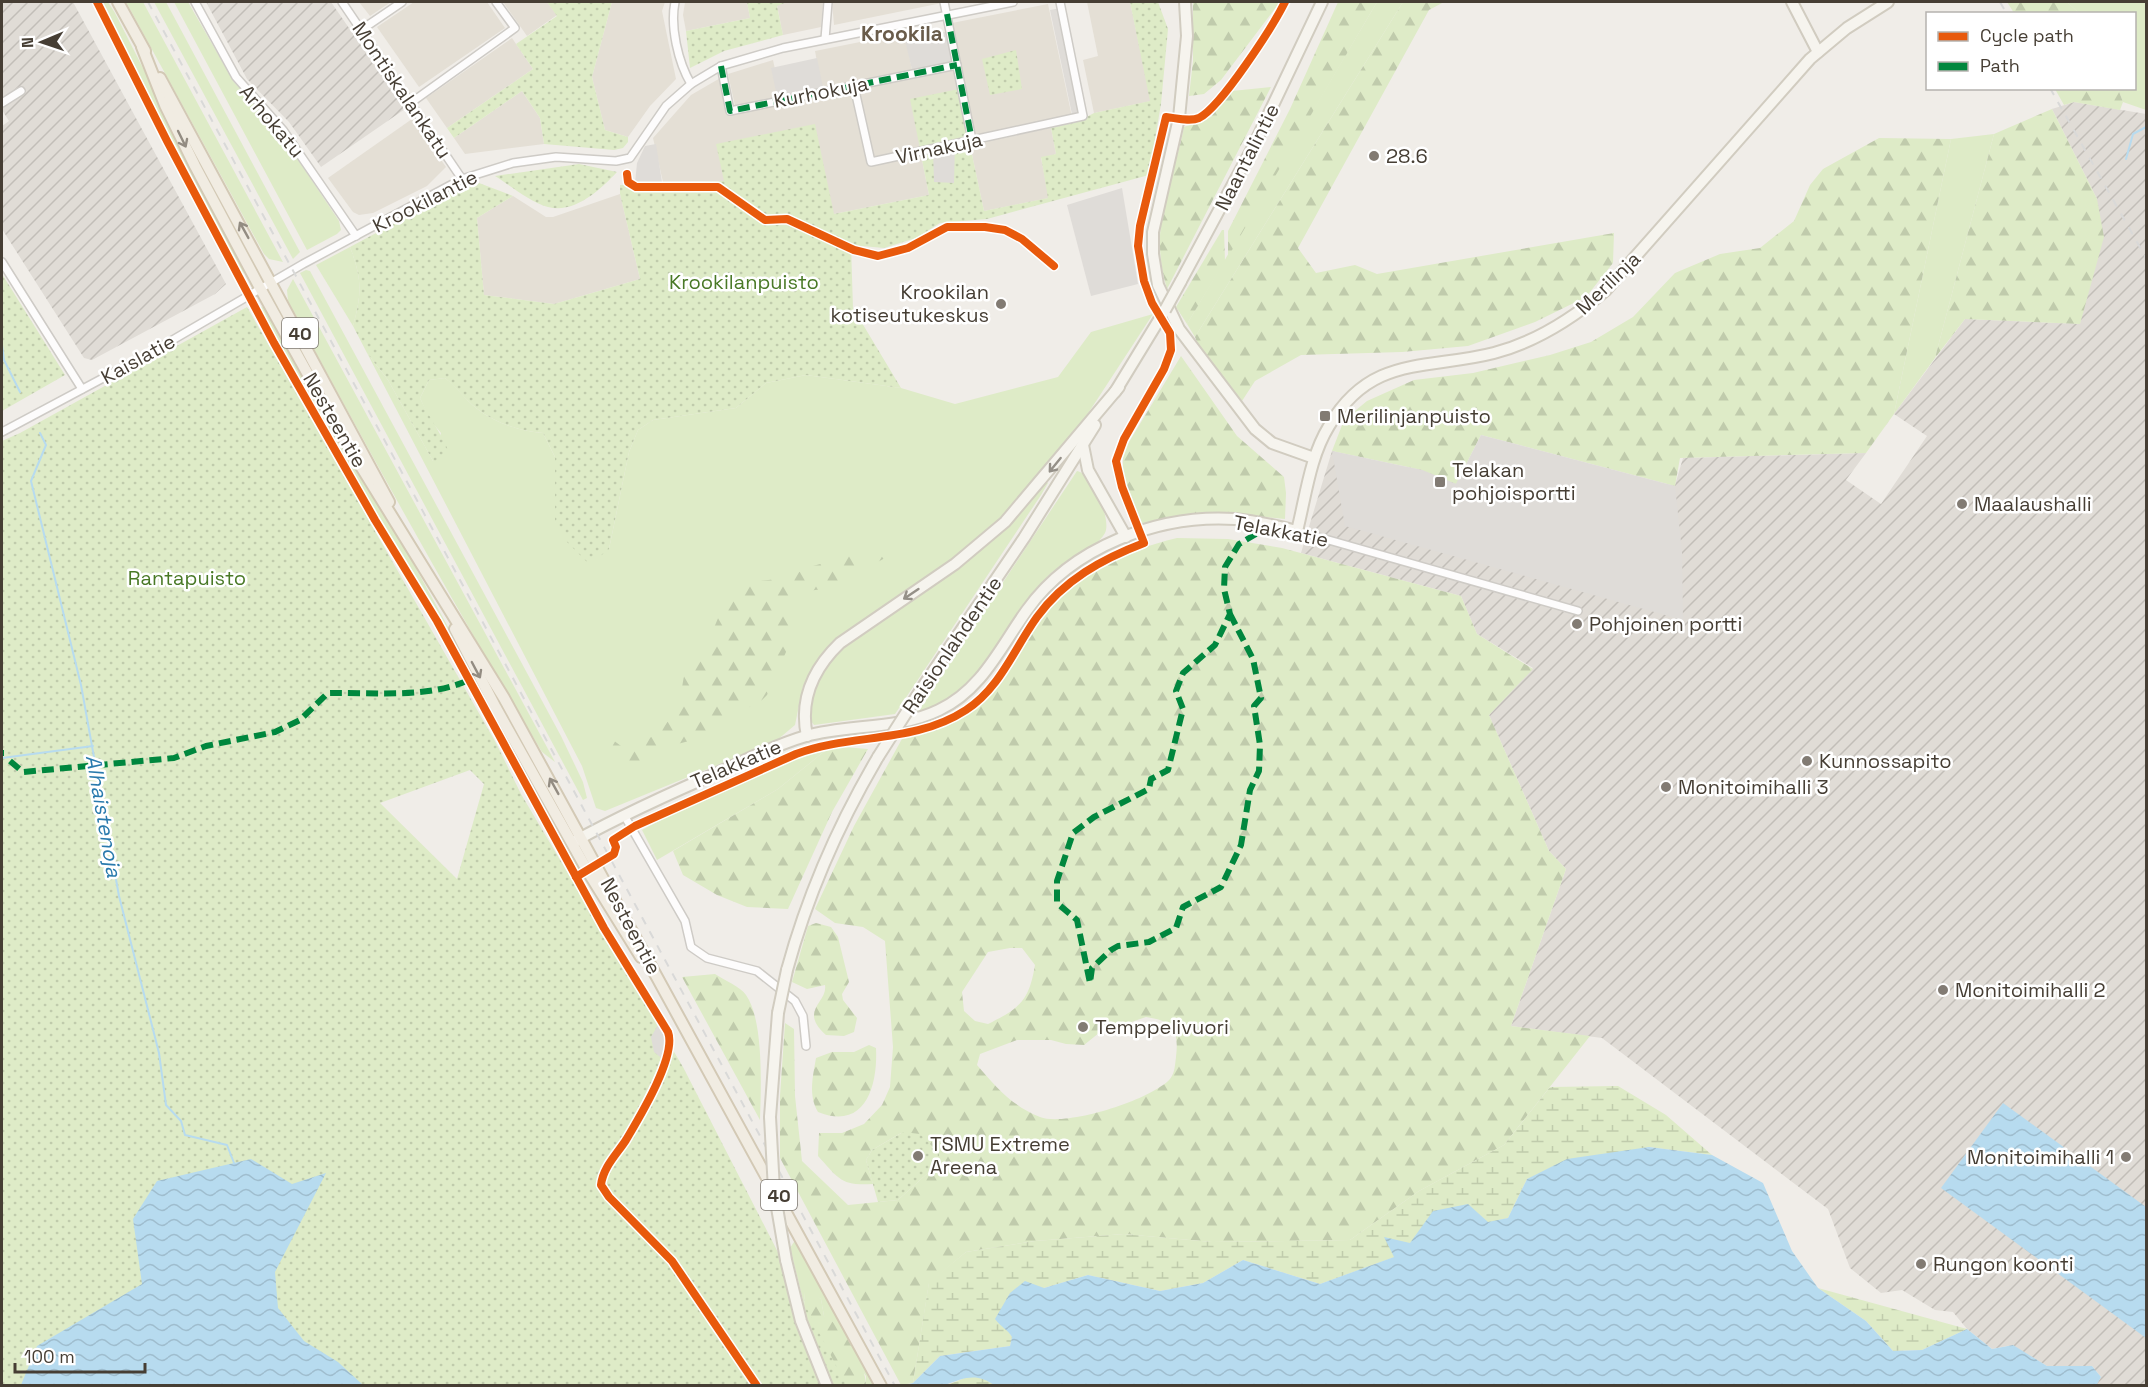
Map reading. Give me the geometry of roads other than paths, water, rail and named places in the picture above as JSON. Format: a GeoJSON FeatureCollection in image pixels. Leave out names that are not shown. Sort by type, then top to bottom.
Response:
{"type":"FeatureCollection","features":[{"type":"Feature","properties":{"kind":"main road","name":"Nesteentie"},"geometry":{"type":"LineString","coordinates":[[118,2],[378,477],[404,533]]}},
{"type":"Feature","properties":{"kind":"main road","name":"Nesteentie"},"geometry":{"type":"LineString","coordinates":[[142,47],[165,105],[195,166],[341,435],[404,533],[504,698],[881,1386]]}},
{"type":"Feature","properties":{"kind":"main road","name":"Nesteentie"},"geometry":{"type":"LineString","coordinates":[[442,598],[466,653],[572,843],[615,917],[674,1006]]}},
{"type":"Feature","properties":{"kind":"street","name":"Arhokatu"},"geometry":{"type":"LineString","coordinates":[[195,2],[236,77],[283,130],[356,236]]}},
{"type":"Feature","properties":{"kind":"street","name":"Montiskalankatu"},"geometry":{"type":"LineString","coordinates":[[342,2],[412,102],[462,179]]}},
{"type":"Feature","properties":{"kind":"street"},"geometry":{"type":"LineString","coordinates":[[361,30],[402,2]]}},
{"type":"Feature","properties":{"kind":"street"},"geometry":{"type":"LineString","coordinates":[[412,102],[515,28],[496,2]]}},
{"type":"Feature","properties":{"kind":"street"},"geometry":{"type":"LineString","coordinates":[[675,2],[673,23],[676,40],[691,84],[721,66],[825,39],[1013,2]]}},
{"type":"Feature","properties":{"kind":"street"},"geometry":{"type":"LineString","coordinates":[[825,39],[828,2]]}},
{"type":"Feature","properties":{"kind":"street"},"geometry":{"type":"LineString","coordinates":[[944,2],[972,141]]}},
{"type":"Feature","properties":{"kind":"street","name":"Virnakuja"},"geometry":{"type":"LineString","coordinates":[[854,86],[871,162],[1083,116],[1060,2]]}},
{"type":"Feature","properties":{"kind":"street"},"geometry":{"type":"LineString","coordinates":[[1185,2],[1186,36],[1179,118],[1153,232],[1152,254],[1158,285],[1179,329],[1255,429],[1272,443],[1314,458]]}},
{"type":"Feature","properties":{"kind":"street","name":"Naantalintie"},"geometry":{"type":"LineString","coordinates":[[1165,310],[1254,145],[1322,2]]}},
{"type":"Feature","properties":{"kind":"street"},"geometry":{"type":"LineString","coordinates":[[1792,2],[1818,52]]}},
{"type":"Feature","properties":{"kind":"street","name":"Merilinja"},"geometry":{"type":"LineString","coordinates":[[1297,531],[1314,458],[1328,427],[1339,411],[1378,378],[1415,364],[1494,353],[1513,347],[1550,331],[1589,305],[1650,243],[1788,82],[1818,52],[1847,28],[1888,2]]}},
{"type":"Feature","properties":{"kind":"street","name":"Kurhokuja"},"geometry":{"type":"LineString","coordinates":[[721,66],[730,111],[957,65]]}},
{"type":"Feature","properties":{"kind":"street","name":"Krookilantie"},"geometry":{"type":"LineString","coordinates":[[272,281],[462,179],[513,163],[556,157],[626,160],[634,155],[666,106],[691,84]]}},
{"type":"Feature","properties":{"kind":"street"},"geometry":{"type":"LineString","coordinates":[[2,103],[21,91]]}},
{"type":"Feature","properties":{"kind":"street"},"geometry":{"type":"LineString","coordinates":[[2,262],[82,389]]}},
{"type":"Feature","properties":{"kind":"street","name":"Kaislatie"},"geometry":{"type":"LineString","coordinates":[[2,432],[152,352],[272,281]]}},
{"type":"Feature","properties":{"kind":"street","name":"Raisionlahdentie"},"geometry":{"type":"LineString","coordinates":[[827,1386],[801,1321],[786,1260],[774,1190],[770,1117],[772,1065],[778,1014],[787,969],[822,861],[845,813],[922,688],[1024,538],[1165,310]]}},
{"type":"Feature","properties":{"kind":"street"},"geometry":{"type":"LineString","coordinates":[[807,736],[804,715],[808,690],[826,657],[840,643],[956,564],[1005,522],[1119,387]]}},
{"type":"Feature","properties":{"kind":"street"},"geometry":{"type":"LineString","coordinates":[[1083,445],[1088,470],[1126,537]]}},
{"type":"Feature","properties":{"kind":"street","name":"Telakkatie"},"geometry":{"type":"LineString","coordinates":[[572,843],[624,815],[807,736],[920,717],[957,700],[982,677],[1043,590],[1080,560],[1140,531],[1209,520],[1235,519],[1297,531],[1578,611]]}},
{"type":"Feature","properties":{"kind":"street"},"geometry":{"type":"LineString","coordinates":[[624,815],[685,921],[691,947],[707,958],[757,970],[795,1001],[803,1016],[806,1046]]}},
{"type":"Feature","properties":{"kind":"water"},"geometry":{"type":"Polygon","coordinates":[[[2003,1103],[2146,1207],[2146,1338],[1941,1188],[2003,1103]]]}},
{"type":"Feature","properties":{"kind":"water"},"geometry":{"type":"Polygon","coordinates":[[[1649,1147],[1712,1155],[1763,1183],[1792,1251],[1818,1288],[1866,1321],[1893,1351],[1922,1350],[1967,1329],[1992,1349],[2013,1345],[2047,1366],[2092,1366],[2101,1377],[2096,1386],[995,1386],[976,1378],[941,1386],[906,1385],[913,1383],[940,1356],[1010,1346],[1012,1337],[995,1319],[1010,1293],[1025,1281],[1044,1288],[1088,1275],[1160,1291],[1203,1283],[1243,1260],[1320,1284],[1394,1257],[1384,1237],[1410,1243],[1433,1211],[1468,1204],[1488,1222],[1508,1218],[1527,1179],[1567,1159],[1649,1147]]]}},
{"type":"Feature","properties":{"kind":"water"},"geometry":{"type":"Polygon","coordinates":[[[251,1159],[292,1184],[326,1173],[275,1272],[278,1308],[304,1341],[338,1362],[363,1385],[21,1385],[37,1346],[142,1284],[133,1219],[157,1181],[251,1159]]]}},
{"type":"Feature","properties":{"kind":"waterway"},"geometry":{"type":"LineString","coordinates":[[2126,159],[2133,134],[2146,127]]}},
{"type":"Feature","properties":{"kind":"waterway"},"geometry":{"type":"LineString","coordinates":[[2,345],[4,360],[20,392]]}},
{"type":"Feature","properties":{"kind":"waterway","name":"Alhaistenoja"},"geometry":{"type":"LineString","coordinates":[[40,433],[46,445],[31,481],[81,685],[119,896],[159,1053],[166,1105],[181,1121],[185,1135],[227,1145],[234,1163]]}},
{"type":"Feature","properties":{"kind":"waterway"},"geometry":{"type":"LineString","coordinates":[[2,758],[93,746]]}},
{"type":"Feature","properties":{"kind":"railway"},"geometry":{"type":"LineString","coordinates":[[148,2],[895,1386]]}},
{"type":"Feature","properties":{"kind":"railway"},"geometry":{"type":"LineString","coordinates":[[2000,2],[2006,12]]}},
{"type":"Feature","properties":{"kind":"railway"},"geometry":{"type":"LineString","coordinates":[[2051,90],[2146,258]]}},
{"type":"Feature","properties":{"kind":"place","name":"28.6"},"geometry":{"type":"Point","coordinates":[1374,156]}},
{"type":"Feature","properties":{"kind":"place","name":"Krookilan kotiseutukeskus"},"geometry":{"type":"Point","coordinates":[1001,304]}},
{"type":"Feature","properties":{"kind":"place","name":"Merilinjanpuisto"},"geometry":{"type":"Point","coordinates":[1325,416]}},
{"type":"Feature","properties":{"kind":"place","name":"Telakan pohjoisportti"},"geometry":{"type":"Point","coordinates":[1440,482]}},
{"type":"Feature","properties":{"kind":"place","name":"Maalaushalli"},"geometry":{"type":"Point","coordinates":[1962,504]}},
{"type":"Feature","properties":{"kind":"place","name":"Pohjoinen portti"},"geometry":{"type":"Point","coordinates":[1577,624]}},
{"type":"Feature","properties":{"kind":"place","name":"Kunnossapito"},"geometry":{"type":"Point","coordinates":[1807,761]}},
{"type":"Feature","properties":{"kind":"place","name":"Monitoimihalli 3"},"geometry":{"type":"Point","coordinates":[1666,787]}},
{"type":"Feature","properties":{"kind":"place","name":"Monitoimihalli 2"},"geometry":{"type":"Point","coordinates":[1943,990]}},
{"type":"Feature","properties":{"kind":"place","name":"Temppelivuori"},"geometry":{"type":"Point","coordinates":[1083,1027]}},
{"type":"Feature","properties":{"kind":"place","name":"TSMU Extreme Areena"},"geometry":{"type":"Point","coordinates":[918,1156]}},
{"type":"Feature","properties":{"kind":"place","name":"Monitoimihalli 1"},"geometry":{"type":"Point","coordinates":[2126,1157]}},
{"type":"Feature","properties":{"kind":"place","name":"Rungon koonti"},"geometry":{"type":"Point","coordinates":[1921,1264]}},
{"type":"Feature","properties":{"kind":"district","name":"Krookila"},"geometry":{"type":"Point","coordinates":[902,33]}},
{"type":"Feature","properties":{"kind":"park label","name":"Krookilanpuisto"},"geometry":{"type":"Point","coordinates":[744,282]}},
{"type":"Feature","properties":{"kind":"park label","name":"Rantapuisto"},"geometry":{"type":"Point","coordinates":[187,578]}}]}
